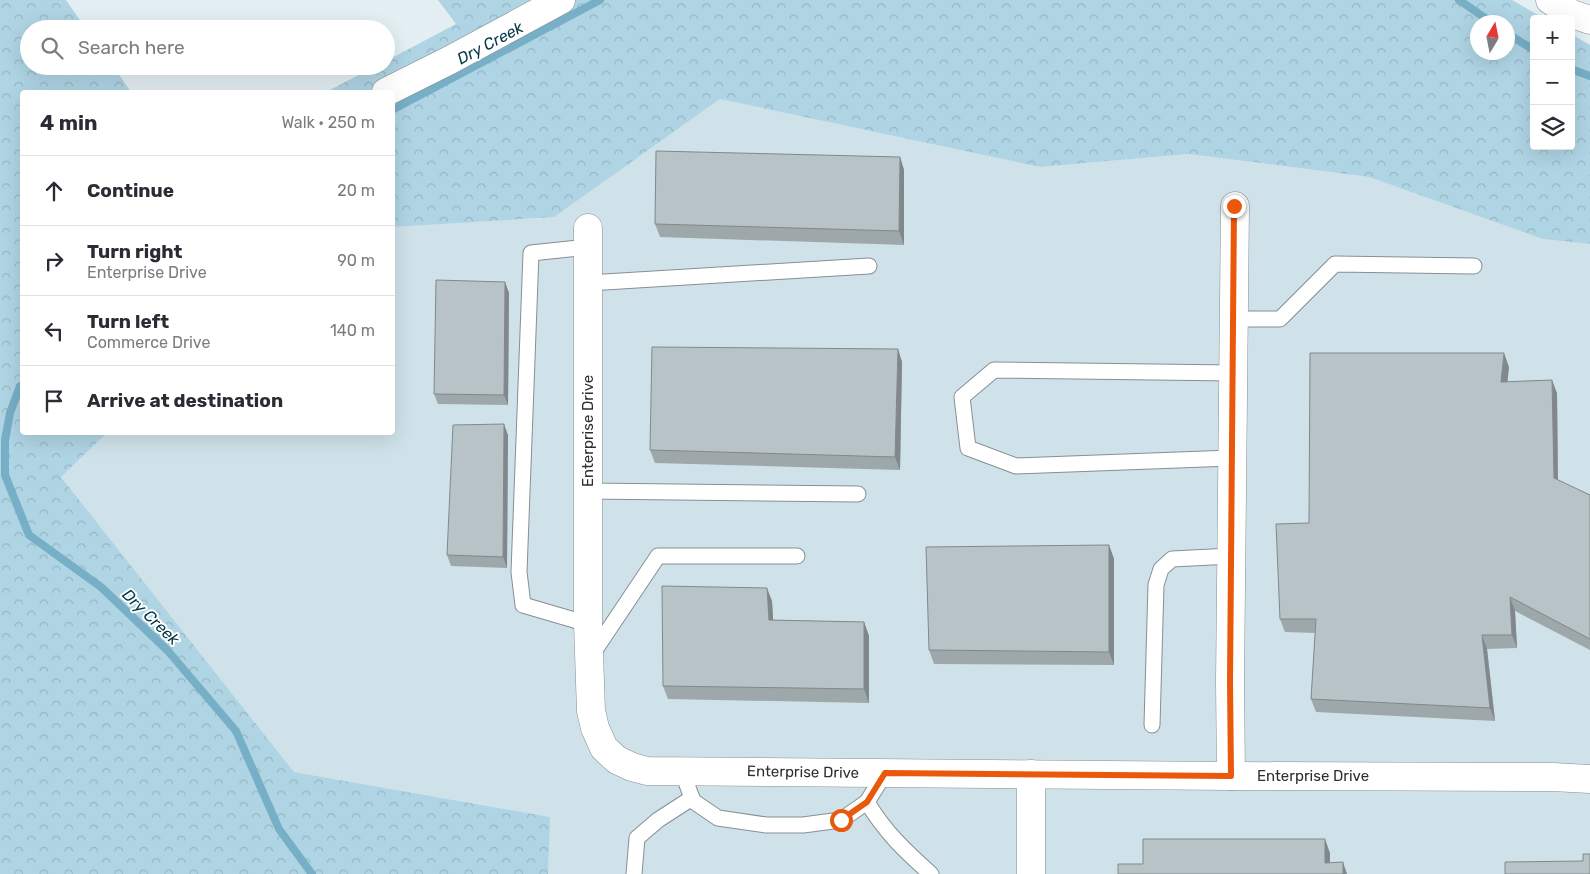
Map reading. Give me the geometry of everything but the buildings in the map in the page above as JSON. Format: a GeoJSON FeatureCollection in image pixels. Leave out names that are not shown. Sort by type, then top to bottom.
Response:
{"type":"FeatureCollection","features":[{"type":"Feature","properties":{"kind":"street"},"geometry":{"type":"LineString","coordinates":[[390,90],[561,0]]}},
{"type":"Feature","properties":{"kind":"street"},"geometry":{"type":"LineString","coordinates":[[1550,0],[1572,14],[1590,20]]}},
{"type":"Feature","properties":{"kind":"street"},"geometry":{"type":"LineString","coordinates":[[1231,776],[1234,206]]}},
{"type":"Feature","properties":{"kind":"street","name":"Enterprise Drive"},"geometry":{"type":"LineString","coordinates":[[588,238],[588,624],[590,710],[595,728],[604,748],[617,760],[647,771],[1553,777],[1590,779]]}},
{"type":"Feature","properties":{"kind":"street"},"geometry":{"type":"LineString","coordinates":[[1031,774],[1031,874]]}},
{"type":"Feature","properties":{"kind":"lane"},"geometry":{"type":"LineString","coordinates":[[588,238],[531,254],[519,572],[523,605],[588,624]]}},
{"type":"Feature","properties":{"kind":"lane"},"geometry":{"type":"LineString","coordinates":[[1234,319],[1280,318],[1335,264],[1474,266]]}},
{"type":"Feature","properties":{"kind":"lane"},"geometry":{"type":"LineString","coordinates":[[588,283],[869,266]]}},
{"type":"Feature","properties":{"kind":"lane"},"geometry":{"type":"LineString","coordinates":[[1232,458],[1016,466],[968,448],[962,397],[994,370],[1233,373]]}},
{"type":"Feature","properties":{"kind":"lane"},"geometry":{"type":"LineString","coordinates":[[588,491],[858,494]]}},
{"type":"Feature","properties":{"kind":"lane"},"geometry":{"type":"LineString","coordinates":[[589,660],[658,556],[797,556]]}},
{"type":"Feature","properties":{"kind":"lane"},"geometry":{"type":"LineString","coordinates":[[1152,725],[1156,585],[1162,569],[1172,559],[1231,556]]}},
{"type":"Feature","properties":{"kind":"lane"},"geometry":{"type":"LineString","coordinates":[[682,771],[693,800],[718,818],[766,825],[803,825],[841,820],[867,802],[885,773]]}},
{"type":"Feature","properties":{"kind":"lane"},"geometry":{"type":"LineString","coordinates":[[634,874],[637,838],[658,820],[692,798]]}},
{"type":"Feature","properties":{"kind":"lane"},"geometry":{"type":"LineString","coordinates":[[867,802],[894,840],[931,874]]}},
{"type":"Feature","properties":{"kind":"shaded area"},"geometry":{"type":"Polygon","coordinates":[[[720,99],[1040,167],[1189,154],[1369,177],[1543,239],[1590,244],[1590,874],[548,874],[549,817],[294,772],[61,477],[105,435],[395,435],[395,227],[554,216],[720,99]]]}},
{"type":"Feature","properties":{"kind":"green space"},"geometry":{"type":"Polygon","coordinates":[[[0,0],[66,0],[80,20],[20,20],[20,75],[119,75],[130,90],[20,90],[20,435],[105,435],[61,477],[294,772],[550,817],[548,874],[0,874],[0,0]]]}},
{"type":"Feature","properties":{"kind":"green space"},"geometry":{"type":"Polygon","coordinates":[[[438,0],[1512,0],[1538,15],[1530,15],[1530,150],[1575,150],[1575,36],[1590,45],[1590,244],[1543,239],[1369,177],[1189,154],[1040,167],[720,99],[554,217],[395,227],[395,90],[330,90],[359,75],[395,75],[395,56],[456,24],[438,0]]]}},
{"type":"Feature","properties":{"kind":"waterway","name":"Dry Creek"},"geometry":{"type":"LineString","coordinates":[[395,108],[600,0]]}},
{"type":"Feature","properties":{"kind":"waterway","name":"Dry Creek"},"geometry":{"type":"LineString","coordinates":[[1459,0],[1481,15]]}},
{"type":"Feature","properties":{"kind":"waterway","name":"Dry Creek"},"geometry":{"type":"LineString","coordinates":[[1515,38],[1530,48]]}},
{"type":"Feature","properties":{"kind":"waterway","name":"Dry Creek"},"geometry":{"type":"LineString","coordinates":[[1575,70],[1590,76]]}},
{"type":"Feature","properties":{"kind":"waterway","name":"Dry Creek"},"geometry":{"type":"LineString","coordinates":[[20,386],[10,413],[5,440],[5,475],[29,535],[101,587],[168,651],[236,731],[279,829],[312,874]]}},
{"type":"Feature","properties":{"kind":"route"},"geometry":{"type":"LineString","coordinates":[[841,820],[867,802],[885,773],[1231,776],[1234,206]]}}]}
